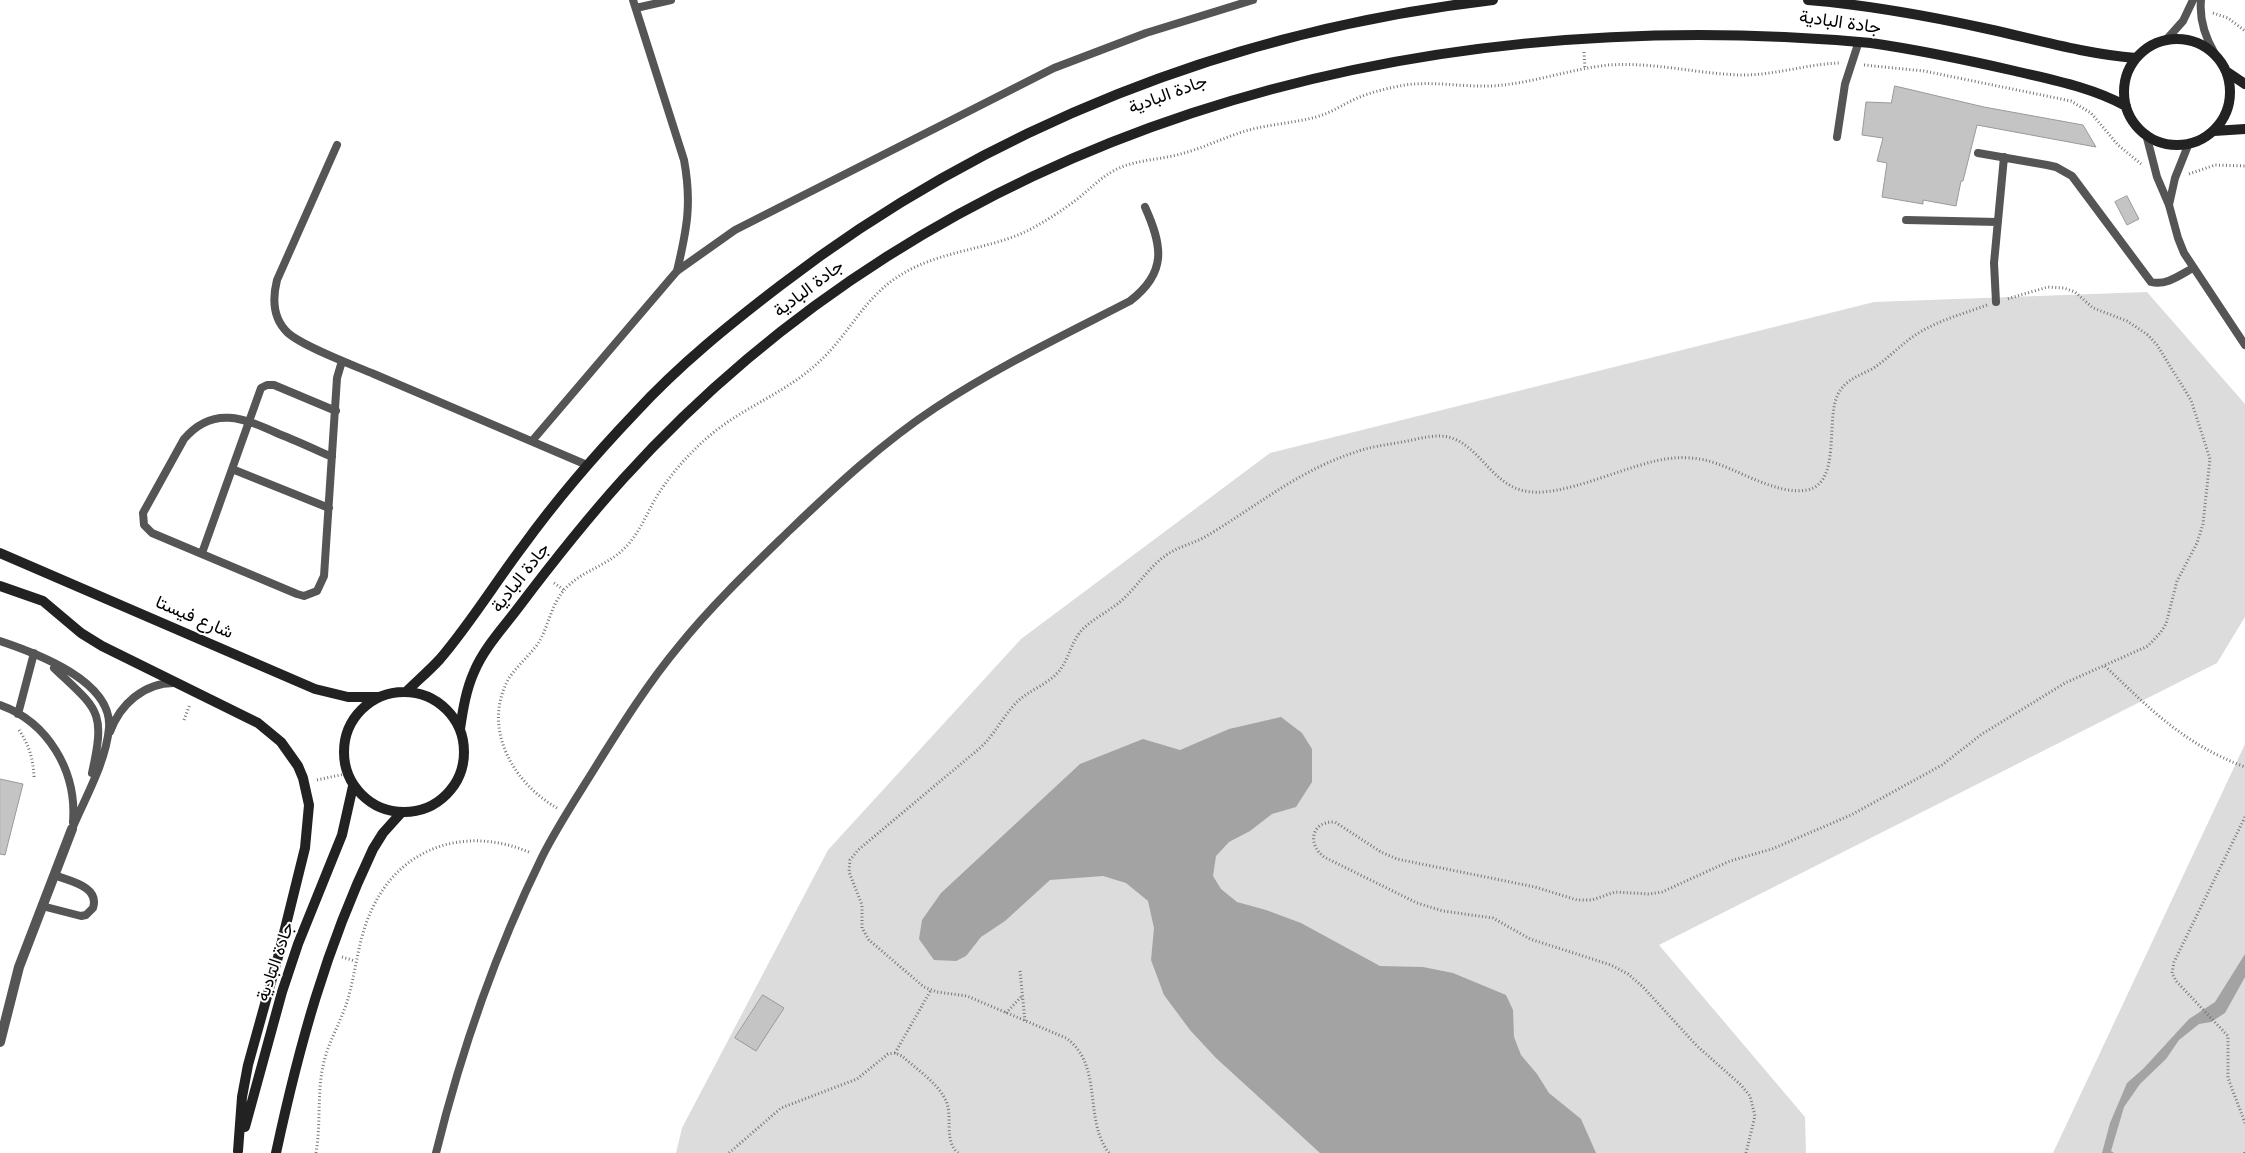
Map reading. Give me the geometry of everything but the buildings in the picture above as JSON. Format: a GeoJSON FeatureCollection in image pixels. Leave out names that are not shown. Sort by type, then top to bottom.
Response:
{"type":"FeatureCollection","features":[{"type":"Feature","properties":{"kind":"street","name":"جادة البادية"},"geometry":{"type":"LineString","coordinates":[[406,692],[446,652],[524,544],[587,465],[644,403],[692,357],[758,302],[811,261],[874,218],[939,178],[1007,143],[1076,110],[1146,82],[1219,57],[1292,36],[1367,19],[1442,6],[1493,0]]}},
{"type":"Feature","properties":{"kind":"street","name":"جادة البادية"},"geometry":{"type":"LineString","coordinates":[[1808,0],[1904,13],[1988,29],[2078,51],[2136,58]]}},
{"type":"Feature","properties":{"kind":"street","name":"جادة البادية"},"geometry":{"type":"LineString","coordinates":[[1671,26],[1739,27],[1818,35],[1968,60],[2072,84],[2106,95],[2126,106]]}},
{"type":"Feature","properties":{"kind":"street"},"geometry":{"type":"LineString","coordinates":[[2166,40],[2192,41],[2204,46],[2215,54],[2227,72],[2231,88],[2230,104],[2224,118],[2214,131],[2202,139],[2189,143],[2167,144],[2146,134],[2134,122],[2126,106],[2125,81],[2136,58],[2150,47],[2166,40]]}},
{"type":"Feature","properties":{"kind":"street"},"geometry":{"type":"LineString","coordinates":[[2227,72],[2245,84]]}},
{"type":"Feature","properties":{"kind":"street","name":"جادة البادية"},"geometry":{"type":"LineString","coordinates":[[460,729],[467,690],[483,654],[594,511],[683,416],[774,337],[881,255],[947,214],[1059,155],[1194,102]]}},
{"type":"Feature","properties":{"kind":"street"},"geometry":{"type":"LineString","coordinates":[[2214,131],[2245,129]]}},
{"type":"Feature","properties":{"kind":"street","name":"شارع فيستا"},"geometry":{"type":"LineString","coordinates":[[0,554],[315,689],[348,697],[378,697]]}},
{"type":"Feature","properties":{"kind":"street"},"geometry":{"type":"LineString","coordinates":[[0,586],[42,601],[81,633],[102,646],[258,723],[281,742],[301,772],[309,805],[305,848],[278,957],[248,1065],[238,1152]]}},
{"type":"Feature","properties":{"kind":"street"},"geometry":{"type":"LineString","coordinates":[[396,692],[406,692],[428,697],[438,702],[451,714],[460,729],[464,743],[464,759],[461,773],[454,787],[444,798],[431,807],[416,812],[401,813],[374,805],[353,786],[344,761],[343,748],[346,735],[351,722],[360,711],[378,697],[396,692]]}},
{"type":"Feature","properties":{"kind":"street","name":"جادة البادية"},"geometry":{"type":"LineString","coordinates":[[238,1152],[282,992],[298,944],[342,836],[353,786]]}},
{"type":"Feature","properties":{"kind":"street"},"geometry":{"type":"LineString","coordinates":[[276,1153],[301,1042],[329,954],[373,848],[383,833],[401,813]]}},
{"type":"Feature","properties":{"kind":"street"},"geometry":{"type":"LineString","coordinates":[[0,1042],[19,967],[72,829]]}},
{"type":"Feature","properties":{"kind":"lane"},"geometry":{"type":"LineString","coordinates":[[671,0],[635,4],[684,160],[689,185],[689,211],[677,271]]}},
{"type":"Feature","properties":{"kind":"lane"},"geometry":{"type":"LineString","coordinates":[[532,441],[677,271],[704,250],[759,217],[1054,68],[1146,33],[1253,0]]}},
{"type":"Feature","properties":{"kind":"lane"},"geometry":{"type":"LineString","coordinates":[[2166,40],[2183,21],[2193,0]]}},
{"type":"Feature","properties":{"kind":"lane"},"geometry":{"type":"LineString","coordinates":[[2201,4],[2204,32],[2215,54]]}},
{"type":"Feature","properties":{"kind":"lane"},"geometry":{"type":"LineString","coordinates":[[1837,137],[1842,94],[1850,64],[1859,41]]}},
{"type":"Feature","properties":{"kind":"lane"},"geometry":{"type":"LineString","coordinates":[[2146,134],[2157,177],[2169,205],[2178,238],[2193,268],[2245,345]]}},
{"type":"Feature","properties":{"kind":"lane"},"geometry":{"type":"LineString","coordinates":[[2169,205],[2175,178],[2189,143]]}},
{"type":"Feature","properties":{"kind":"lane"},"geometry":{"type":"LineString","coordinates":[[337,145],[277,280],[273,303],[281,325],[289,334],[342,360],[587,465]]}},
{"type":"Feature","properties":{"kind":"lane"},"geometry":{"type":"LineString","coordinates":[[1978,153],[2056,167],[2072,176],[2151,282],[2167,282],[2193,268]]}},
{"type":"Feature","properties":{"kind":"lane"},"geometry":{"type":"LineString","coordinates":[[1996,302],[1993,276],[2004,157]]}},
{"type":"Feature","properties":{"kind":"lane"},"geometry":{"type":"LineString","coordinates":[[436,1153],[453,1087],[473,1022],[497,958],[542,858],[613,738],[679,646],[725,595],[822,499],[895,438],[933,409],[1014,360],[1130,301],[1140,294],[1153,276],[1159,254],[1156,232],[1144,207]]}},
{"type":"Feature","properties":{"kind":"lane"},"geometry":{"type":"LineString","coordinates":[[1906,220],[1998,222]]}},
{"type":"Feature","properties":{"kind":"lane"},"geometry":{"type":"LineString","coordinates":[[332,457],[249,420],[225,417],[213,419],[191,430],[184,439],[143,512],[144,525],[152,533],[297,594],[311,594],[322,585],[330,508],[337,378],[342,360]]}},
{"type":"Feature","properties":{"kind":"lane"},"geometry":{"type":"LineString","coordinates":[[202,553],[261,388],[270,384],[336,412]]}},
{"type":"Feature","properties":{"kind":"lane"},"geometry":{"type":"LineString","coordinates":[[232,469],[330,508]]}},
{"type":"Feature","properties":{"kind":"lane"},"geometry":{"type":"LineString","coordinates":[[0,641],[34,653],[81,680],[98,694],[108,715],[108,738]]}},
{"type":"Feature","properties":{"kind":"lane"},"geometry":{"type":"LineString","coordinates":[[18,714],[34,653]]}},
{"type":"Feature","properties":{"kind":"lane"},"geometry":{"type":"LineString","coordinates":[[46,660],[86,698],[97,717],[99,741],[89,788]]}},
{"type":"Feature","properties":{"kind":"lane"},"geometry":{"type":"LineString","coordinates":[[72,829],[103,756],[108,738],[122,709],[138,694],[154,685],[174,683]]}},
{"type":"Feature","properties":{"kind":"lane"},"geometry":{"type":"LineString","coordinates":[[0,705],[18,714],[55,747],[68,774],[73,801],[72,829]]}},
{"type":"Feature","properties":{"kind":"lane"},"geometry":{"type":"LineString","coordinates":[[42,906],[81,916],[86,915],[93,908],[95,898],[90,890],[54,875]]}},
{"type":"Feature","properties":{"kind":"path"},"geometry":{"type":"LineString","coordinates":[[2201,4],[2228,18],[2245,31]]}},
{"type":"Feature","properties":{"kind":"path"},"geometry":{"type":"LineString","coordinates":[[567,813],[538,797],[522,781],[508,759],[503,746],[499,717],[500,703],[508,682],[537,644],[557,599],[572,582],[604,565],[624,549],[669,479],[699,446],[730,420],[786,388],[804,375],[836,345],[871,300],[896,278],[933,259],[992,244],[1027,230],[1060,212],[1107,175],[1128,164],[1182,154],[1250,130],[1316,117],[1329,113],[1354,100],[1388,88],[1424,84],[1488,86],[1516,84],[1585,68],[1628,64],[1741,75],[1790,71],[1823,64],[1850,64],[1924,71],[2076,103],[2091,113],[2120,148],[2157,177]]}},
{"type":"Feature","properties":{"kind":"path"},"geometry":{"type":"LineString","coordinates":[[2175,178],[2215,166],[2245,166]]}},
{"type":"Feature","properties":{"kind":"path"},"geometry":{"type":"LineString","coordinates":[[1109,1153],[1101,1142],[1091,1081],[1077,1049],[1066,1038],[964,995],[931,990],[919,983],[866,936],[862,923],[862,905],[849,872],[850,860],[853,854],[990,739],[1015,704],[1058,673],[1080,632],[1124,599],[1164,556],[1203,538],[1284,486],[1338,459],[1369,448],[1435,436],[1456,439],[1468,447],[1501,480],[1521,490],[1532,492],[1555,490],[1656,461],[1682,458],[1706,460],[1788,490],[1805,491],[1812,489],[1819,484],[1828,472],[1834,406],[1837,396],[1849,381],[1873,368],[1904,343],[1938,322],[2048,287],[2064,288],[2075,292],[2099,311],[2138,327],[2157,345],[2189,394],[2209,453],[2210,470],[2202,531],[2177,580],[2166,624],[2156,640],[2148,646],[2065,683],[1982,734],[1942,765],[1851,815],[1772,849],[1730,861],[1655,893],[1615,892],[1592,900],[1569,899],[1535,886],[1397,859],[1380,852],[1335,822],[1324,823],[1316,830],[1314,835],[1314,846],[1324,857],[1417,903],[1443,911],[1493,918],[1530,939],[1610,965],[1636,980],[1697,1046],[1741,1085],[1750,1096],[1754,1116],[1746,1153]]}},
{"type":"Feature","properties":{"kind":"path"},"geometry":{"type":"LineString","coordinates":[[2105,666],[2158,717],[2184,737],[2205,750],[2245,767]]}},
{"type":"Feature","properties":{"kind":"path"},"geometry":{"type":"LineString","coordinates":[[184,720],[195,693]]}},
{"type":"Feature","properties":{"kind":"path"},"geometry":{"type":"LineString","coordinates":[[18,727],[27,742],[33,759],[34,777]]}},
{"type":"Feature","properties":{"kind":"path"},"geometry":{"type":"LineString","coordinates":[[2245,818],[2172,967],[2173,977],[2219,1025],[2228,1039],[2228,1078],[2245,1123]]}},
{"type":"Feature","properties":{"kind":"path"},"geometry":{"type":"LineString","coordinates":[[316,1153],[323,1064],[349,995],[363,933],[373,906],[384,888],[398,871],[415,858],[435,848],[456,842],[478,840],[500,842],[542,858]]}},
{"type":"Feature","properties":{"kind":"path"},"geometry":{"type":"LineString","coordinates":[[1020,971],[1024,1021]]}},
{"type":"Feature","properties":{"kind":"path"},"geometry":{"type":"LineString","coordinates":[[895,1053],[931,990]]}},
{"type":"Feature","properties":{"kind":"path"},"geometry":{"type":"LineString","coordinates":[[1006,1013],[1022,995]]}},
{"type":"Feature","properties":{"kind":"path"},"geometry":{"type":"LineString","coordinates":[[729,1153],[780,1108],[857,1079],[888,1054],[895,1053],[902,1056],[945,1097],[949,1110],[950,1141],[958,1153]]}},
{"type":"Feature","properties":{"kind":"shaded area"},"geometry":{"type":"Polygon","coordinates":[[[2147,292],[2245,404],[2245,617],[2217,663],[1659,945],[1805,1117],[1806,1153],[676,1153],[682,1128],[828,850],[1021,639],[1270,453],[1874,302],[2147,292]]]}},
{"type":"Feature","properties":{"kind":"shaded area"},"geometry":{"type":"Polygon","coordinates":[[[1281,717],[1302,733],[1312,749],[1312,782],[1296,807],[1272,814],[1250,831],[1229,842],[1216,856],[1213,876],[1221,889],[1237,902],[1301,923],[1380,966],[1423,967],[1453,973],[1506,995],[1513,1010],[1514,1037],[1521,1055],[1537,1074],[1549,1093],[1581,1119],[1596,1153],[1320,1153],[1216,1058],[1190,1030],[1164,995],[1151,960],[1154,928],[1148,901],[1126,883],[1103,876],[1050,880],[1005,921],[981,937],[966,956],[956,961],[934,960],[919,939],[922,920],[941,893],[1080,764],[1143,739],[1180,750],[1229,729],[1281,717]]]}},
{"type":"Feature","properties":{"kind":"shaded area"},"geometry":{"type":"Polygon","coordinates":[[[2245,744],[2245,1153],[2053,1153],[2245,744]]]}},
{"type":"Feature","properties":{"kind":"shaded area"},"geometry":{"type":"Polygon","coordinates":[[[2245,954],[2245,977],[2225,1013],[2211,1022],[2199,1024],[2179,1040],[2166,1059],[2140,1084],[2124,1107],[2111,1151],[2114,1153],[2102,1153],[2110,1123],[2127,1083],[2143,1069],[2189,1019],[2215,1002],[2245,954]]]}}]}
